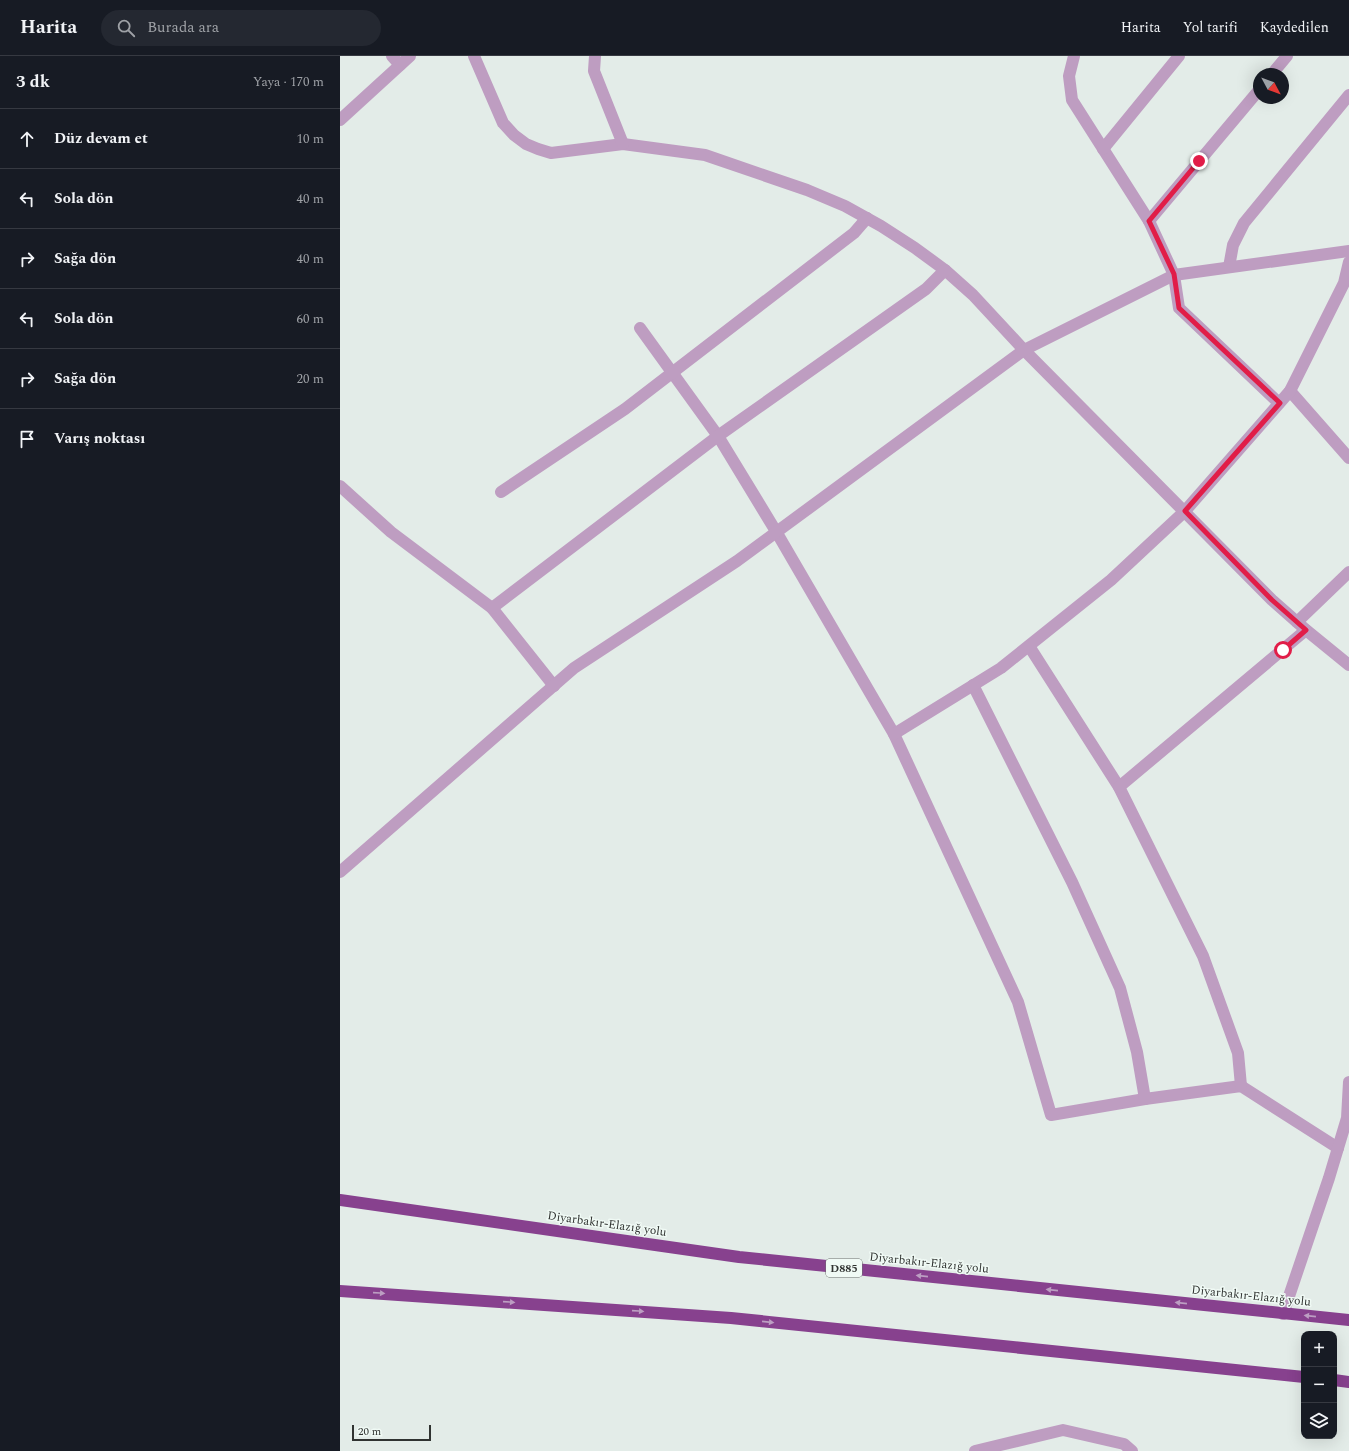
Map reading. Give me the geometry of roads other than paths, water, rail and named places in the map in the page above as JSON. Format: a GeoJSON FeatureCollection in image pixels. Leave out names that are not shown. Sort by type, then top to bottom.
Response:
{"type":"FeatureCollection","features":[{"type":"Feature","properties":{"kind":"highway","name":"Diyarbakır-Elazığ yolu"},"geometry":{"type":"LineString","coordinates":[[340,1200],[739,1257],[1349,1320]]}},
{"type":"Feature","properties":{"kind":"highway"},"geometry":{"type":"LineString","coordinates":[[340,1291],[731,1318],[1301,1377]]}},
{"type":"Feature","properties":{"kind":"highway"},"geometry":{"type":"LineString","coordinates":[[1337,1380],[1349,1382]]}},
{"type":"Feature","properties":{"kind":"street"},"geometry":{"type":"LineString","coordinates":[[340,120],[396,60],[410,56]]}},
{"type":"Feature","properties":{"kind":"street"},"geometry":{"type":"LineString","coordinates":[[474,56],[503,123],[526,144],[551,153],[623,144],[705,155],[808,190],[845,206],[915,248],[945,270],[999,321],[1024,350],[1272,600],[1349,665]]}},
{"type":"Feature","properties":{"kind":"street"},"geometry":{"type":"LineString","coordinates":[[595,56],[594,71],[623,144]]}},
{"type":"Feature","properties":{"kind":"street"},"geometry":{"type":"LineString","coordinates":[[1074,56],[1069,76],[1072,100],[1149,221],[1174,274],[1179,308],[1280,403]]}},
{"type":"Feature","properties":{"kind":"street"},"geometry":{"type":"LineString","coordinates":[[1103,149],[1178,56]]}},
{"type":"Feature","properties":{"kind":"street"},"geometry":{"type":"LineString","coordinates":[[1277,68],[1287,56]]}},
{"type":"Feature","properties":{"kind":"street"},"geometry":{"type":"LineString","coordinates":[[1229,267],[1233,245],[1244,223],[1349,95]]}},
{"type":"Feature","properties":{"kind":"street"},"geometry":{"type":"LineString","coordinates":[[1149,221],[1253,97]]}},
{"type":"Feature","properties":{"kind":"street"},"geometry":{"type":"LineString","coordinates":[[501,492],[625,409],[854,233],[867,218]]}},
{"type":"Feature","properties":{"kind":"street"},"geometry":{"type":"LineString","coordinates":[[340,872],[574,668],[737,561],[1024,350],[1174,274],[1349,251]]}},
{"type":"Feature","properties":{"kind":"street"},"geometry":{"type":"LineString","coordinates":[[894,734],[1001,668],[1111,580],[1185,511],[1290,391],[1344,283],[1349,262]]}},
{"type":"Feature","properties":{"kind":"street"},"geometry":{"type":"LineString","coordinates":[[492,608],[718,436],[926,290],[945,270]]}},
{"type":"Feature","properties":{"kind":"street"},"geometry":{"type":"LineString","coordinates":[[640,328],[718,436],[777,532],[894,734],[1018,1002],[1051,1115],[1145,1099],[1241,1086],[1338,1148]]}},
{"type":"Feature","properties":{"kind":"street"},"geometry":{"type":"LineString","coordinates":[[1290,391],[1349,458]]}},
{"type":"Feature","properties":{"kind":"street"},"geometry":{"type":"LineString","coordinates":[[340,486],[391,532],[492,608],[554,686]]}},
{"type":"Feature","properties":{"kind":"street"},"geometry":{"type":"LineString","coordinates":[[1119,787],[1302,626],[1349,572]]}},
{"type":"Feature","properties":{"kind":"street"},"geometry":{"type":"LineString","coordinates":[[1029,646],[1119,787],[1203,956],[1238,1053],[1241,1086]]}},
{"type":"Feature","properties":{"kind":"street"},"geometry":{"type":"LineString","coordinates":[[973,685],[1072,882],[1120,988],[1137,1052],[1145,1099]]}},
{"type":"Feature","properties":{"kind":"street"},"geometry":{"type":"LineString","coordinates":[[1283,1314],[1347,1118],[1349,1082]]}},
{"type":"Feature","properties":{"kind":"street"},"geometry":{"type":"LineString","coordinates":[[975,1451],[1063,1430],[1124,1444],[1132,1451]]}}]}
